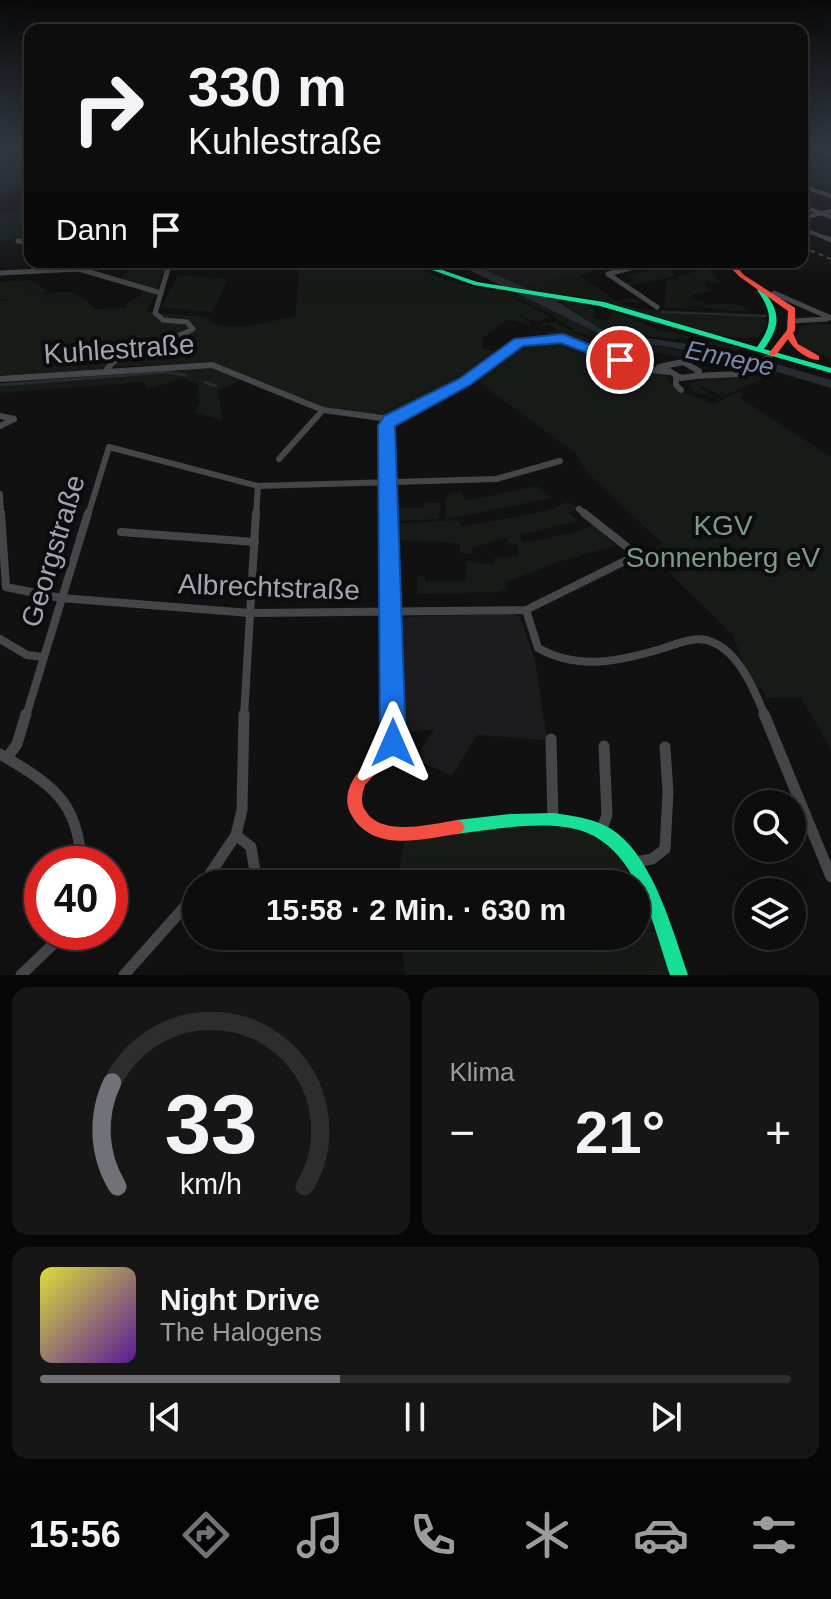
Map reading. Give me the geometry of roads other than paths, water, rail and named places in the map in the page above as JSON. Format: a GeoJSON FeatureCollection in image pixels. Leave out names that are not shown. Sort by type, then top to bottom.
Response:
{"type":"FeatureCollection","features":[{"type":"Feature","properties":{"kind":"main road"},"geometry":{"type":"LineString","coordinates":[[432,268],[488,286],[594,302],[831,371]]}},
{"type":"Feature","properties":{"kind":"main road"},"geometry":{"type":"LineString","coordinates":[[735,268],[792,310],[793,321],[789,333],[766,353]]}},
{"type":"Feature","properties":{"kind":"main road"},"geometry":{"type":"LineString","coordinates":[[766,353],[777,320],[770,295]]}},
{"type":"Feature","properties":{"kind":"main road"},"geometry":{"type":"LineString","coordinates":[[789,333],[795,345],[816,358]]}},
{"type":"Feature","properties":{"kind":"main road"},"geometry":{"type":"LineString","coordinates":[[766,353],[816,358],[831,363]]}},
{"type":"Feature","properties":{"kind":"main road"},"geometry":{"type":"LineString","coordinates":[[389,419],[390,613],[395,727],[390,748],[356,787],[355,804],[361,817],[375,829],[406,834],[553,819],[613,837],[636,862],[679,975]]}},
{"type":"Feature","properties":{"kind":"street"},"geometry":{"type":"LineString","coordinates":[[808,208],[831,217]]}},
{"type":"Feature","properties":{"kind":"street"},"geometry":{"type":"LineString","coordinates":[[808,216],[831,211]]}},
{"type":"Feature","properties":{"kind":"street"},"geometry":{"type":"LineString","coordinates":[[808,231],[831,240]]}},
{"type":"Feature","properties":{"kind":"street"},"geometry":{"type":"LineString","coordinates":[[18,241],[24,242]]}},
{"type":"Feature","properties":{"kind":"street"},"geometry":{"type":"LineString","coordinates":[[107,369],[113,359],[141,344],[193,329],[193,324],[158,318],[155,313],[167,268]]}},
{"type":"Feature","properties":{"kind":"street"},"geometry":{"type":"LineString","coordinates":[[628,268],[608,273],[657,307]]}},
{"type":"Feature","properties":{"kind":"street"},"geometry":{"type":"LineString","coordinates":[[0,273],[79,269],[161,293]]}},
{"type":"Feature","properties":{"kind":"street"},"geometry":{"type":"LineString","coordinates":[[770,295],[802,305],[831,319]]}},
{"type":"Feature","properties":{"kind":"street"},"geometry":{"type":"LineString","coordinates":[[793,321],[831,319]]}},
{"type":"Feature","properties":{"kind":"street"},"geometry":{"type":"LineString","coordinates":[[389,419],[465,382],[506,349],[530,339],[571,340],[635,365],[667,370],[676,377],[686,378],[697,374],[725,376],[753,370],[766,353]]}},
{"type":"Feature","properties":{"kind":"street"},"geometry":{"type":"LineString","coordinates":[[667,370],[683,362],[697,374]]}},
{"type":"Feature","properties":{"kind":"street","name":"Kuhlestraße"},"geometry":{"type":"LineString","coordinates":[[0,379],[107,369],[212,365],[323,410],[389,419]]}},
{"type":"Feature","properties":{"kind":"street"},"geometry":{"type":"LineString","coordinates":[[676,377],[676,385],[681,390],[686,378]]}},
{"type":"Feature","properties":{"kind":"street"},"geometry":{"type":"LineString","coordinates":[[279,459],[323,410]]}},
{"type":"Feature","properties":{"kind":"street"},"geometry":{"type":"LineString","coordinates":[[0,416],[14,419],[0,426]]}},
{"type":"Feature","properties":{"kind":"street","name":"Georgstraße"},"geometry":{"type":"LineString","coordinates":[[3,756],[17,744],[109,447],[258,486]]}},
{"type":"Feature","properties":{"kind":"street"},"geometry":{"type":"LineString","coordinates":[[212,870],[236,835],[242,810],[241,777],[258,486],[496,479],[560,461]]}},
{"type":"Feature","properties":{"kind":"street","name":"Albrechtstraße"},"geometry":{"type":"LineString","coordinates":[[0,494],[6,587],[61,598],[250,613],[526,610],[637,555],[579,509]]}},
{"type":"Feature","properties":{"kind":"street"},"geometry":{"type":"LineString","coordinates":[[121,532],[255,542]]}},
{"type":"Feature","properties":{"kind":"street"},"geometry":{"type":"LineString","coordinates":[[526,610],[538,648],[567,664],[590,664],[695,639],[711,641],[726,650],[754,689],[831,877]]}},
{"type":"Feature","properties":{"kind":"street"},"geometry":{"type":"LineString","coordinates":[[0,639],[27,655],[43,657]]}},
{"type":"Feature","properties":{"kind":"street"},"geometry":{"type":"LineString","coordinates":[[551,739],[553,819]]}},
{"type":"Feature","properties":{"kind":"street"},"geometry":{"type":"LineString","coordinates":[[601,832],[607,815],[604,746]]}},
{"type":"Feature","properties":{"kind":"street"},"geometry":{"type":"LineString","coordinates":[[636,862],[652,859],[665,849],[668,792],[665,747]]}},
{"type":"Feature","properties":{"kind":"street"},"geometry":{"type":"LineString","coordinates":[[3,756],[55,790],[74,810],[80,827],[81,846]]}},
{"type":"Feature","properties":{"kind":"street"},"geometry":{"type":"LineString","coordinates":[[236,835],[251,847],[255,870]]}},
{"type":"Feature","properties":{"kind":"street"},"geometry":{"type":"LineString","coordinates":[[124,975],[182,910]]}},
{"type":"Feature","properties":{"kind":"street"},"geometry":{"type":"LineString","coordinates":[[21,975],[47,950]]}},
{"type":"Feature","properties":{"kind":"water","name":"Ennepe"},"geometry":{"type":"Polygon","coordinates":[[[461,268],[480,268],[558,302],[606,332],[728,350],[831,380],[831,388],[730,358],[604,336],[461,268]]]}},
{"type":"Feature","properties":{"kind":"waterway"},"geometry":{"type":"LineString","coordinates":[[662,312],[766,316]]}},
{"type":"Feature","properties":{"kind":"waterway"},"geometry":{"type":"LineString","coordinates":[[635,361],[643,359]]}},
{"type":"Feature","properties":{"kind":"waterway"},"geometry":{"type":"LineString","coordinates":[[0,385],[167,372],[185,375]]}},
{"type":"Feature","properties":{"kind":"waterway"},"geometry":{"type":"LineString","coordinates":[[205,382],[216,386]]}},
{"type":"Feature","properties":{"kind":"railway"},"geometry":{"type":"LineString","coordinates":[[808,249],[831,259]]}},
{"type":"Feature","properties":{"kind":"park label","name":"KGV Sonnenberg eV"},"geometry":{"type":"Point","coordinates":[723,541]}}]}
